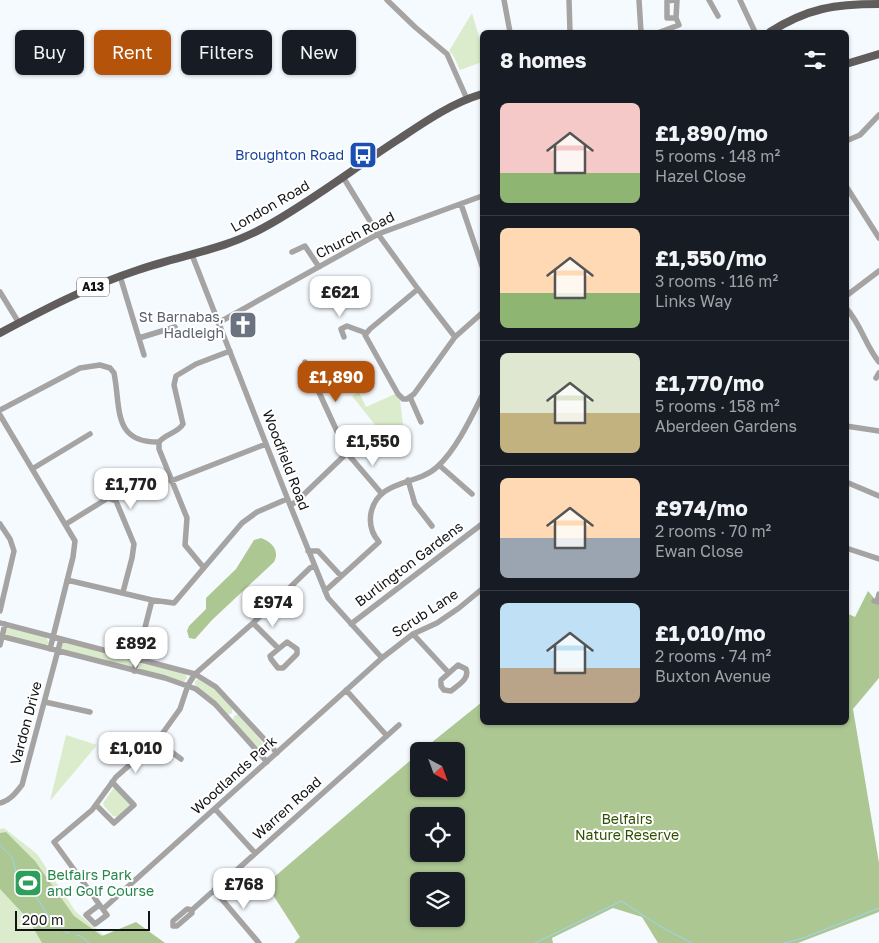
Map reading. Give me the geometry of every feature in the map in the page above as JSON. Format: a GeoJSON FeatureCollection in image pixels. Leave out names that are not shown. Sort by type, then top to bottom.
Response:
{"type":"FeatureCollection","features":[{"type":"Feature","properties":{"kind":"main road"},"geometry":{"type":"LineString","coordinates":[[774,30],[806,13],[844,2],[879,4]]}},
{"type":"Feature","properties":{"kind":"main road"},"geometry":{"type":"LineString","coordinates":[[849,63],[879,54]]}},
{"type":"Feature","properties":{"kind":"main road","name":"London Road"},"geometry":{"type":"LineString","coordinates":[[0,333],[66,298],[120,276],[152,265],[227,245],[264,228],[432,118],[480,95]]}},
{"type":"Feature","properties":{"kind":"street"},"geometry":{"type":"LineString","coordinates":[[387,0],[414,27],[447,54],[467,100]]}},
{"type":"Feature","properties":{"kind":"street"},"geometry":{"type":"LineString","coordinates":[[504,0],[510,30]]}},
{"type":"Feature","properties":{"kind":"street"},"geometry":{"type":"LineString","coordinates":[[569,0],[570,30]]}},
{"type":"Feature","properties":{"kind":"street"},"geometry":{"type":"LineString","coordinates":[[639,0],[641,30]]}},
{"type":"Feature","properties":{"kind":"street"},"geometry":{"type":"LineString","coordinates":[[666,30],[679,26],[676,18],[676,0],[667,1],[667,18],[676,18]]}},
{"type":"Feature","properties":{"kind":"street"},"geometry":{"type":"LineString","coordinates":[[708,0],[718,16]]}},
{"type":"Feature","properties":{"kind":"street"},"geometry":{"type":"LineString","coordinates":[[740,0],[754,30]]}},
{"type":"Feature","properties":{"kind":"street"},"geometry":{"type":"LineString","coordinates":[[849,140],[860,135],[879,115]]}},
{"type":"Feature","properties":{"kind":"street"},"geometry":{"type":"LineString","coordinates":[[342,177],[378,234],[455,337]]}},
{"type":"Feature","properties":{"kind":"street"},"geometry":{"type":"LineString","coordinates":[[849,191],[879,238]]}},
{"type":"Feature","properties":{"kind":"street","name":"Church Road"},"geometry":{"type":"LineString","coordinates":[[218,323],[378,234],[480,197]]}},
{"type":"Feature","properties":{"kind":"street"},"geometry":{"type":"LineString","coordinates":[[461,204],[480,260]]}},
{"type":"Feature","properties":{"kind":"street"},"geometry":{"type":"LineString","coordinates":[[292,252],[305,246],[319,267]]}},
{"type":"Feature","properties":{"kind":"street","name":"Woodfield Road"},"geometry":{"type":"LineString","coordinates":[[192,255],[288,502],[325,591],[331,602],[382,658]]}},
{"type":"Feature","properties":{"kind":"street"},"geometry":{"type":"LineString","coordinates":[[849,294],[879,270]]}},
{"type":"Feature","properties":{"kind":"street"},"geometry":{"type":"LineString","coordinates":[[120,276],[144,355]]}},
{"type":"Feature","properties":{"kind":"street"},"geometry":{"type":"LineString","coordinates":[[366,333],[418,289]]}},
{"type":"Feature","properties":{"kind":"street"},"geometry":{"type":"LineString","coordinates":[[0,292],[19,323]]}},
{"type":"Feature","properties":{"kind":"street"},"geometry":{"type":"LineString","coordinates":[[849,311],[855,318],[869,349],[879,362]]}},
{"type":"Feature","properties":{"kind":"street"},"geometry":{"type":"LineString","coordinates":[[344,337],[341,329],[347,326],[366,333],[398,394],[404,399],[410,397],[455,337],[480,315]]}},
{"type":"Feature","properties":{"kind":"street"},"geometry":{"type":"LineString","coordinates":[[139,338],[175,327]]}},
{"type":"Feature","properties":{"kind":"street"},"geometry":{"type":"LineString","coordinates":[[204,568],[185,545],[187,518],[158,446],[164,437],[180,429],[183,424],[174,385],[176,376],[196,364],[230,351]]}},
{"type":"Feature","properties":{"kind":"street"},"geometry":{"type":"LineString","coordinates":[[305,362],[347,453],[382,494]]}},
{"type":"Feature","properties":{"kind":"street"},"geometry":{"type":"LineString","coordinates":[[0,410],[80,368],[100,365],[110,368],[114,373],[122,421],[127,432],[142,442],[159,442]]}},
{"type":"Feature","properties":{"kind":"street"},"geometry":{"type":"LineString","coordinates":[[410,397],[421,422]]}},
{"type":"Feature","properties":{"kind":"street"},"geometry":{"type":"LineString","coordinates":[[325,591],[379,542],[372,531],[370,518],[374,505],[382,494],[393,486],[408,480],[427,476],[439,465],[463,433],[480,401]]}},
{"type":"Feature","properties":{"kind":"street"},"geometry":{"type":"LineString","coordinates":[[0,415],[66,524],[76,545],[50,649]]}},
{"type":"Feature","properties":{"kind":"street"},"geometry":{"type":"LineString","coordinates":[[849,426],[879,431]]}},
{"type":"Feature","properties":{"kind":"street"},"geometry":{"type":"LineString","coordinates":[[32,469],[90,434]]}},
{"type":"Feature","properties":{"kind":"street"},"geometry":{"type":"LineString","coordinates":[[171,481],[266,444]]}},
{"type":"Feature","properties":{"kind":"street"},"geometry":{"type":"LineString","coordinates":[[67,580],[172,604],[248,517],[288,502],[296,502],[347,453]]}},
{"type":"Feature","properties":{"kind":"street"},"geometry":{"type":"LineString","coordinates":[[439,465],[472,494]]}},
{"type":"Feature","properties":{"kind":"street"},"geometry":{"type":"LineString","coordinates":[[408,480],[415,504],[432,526]]}},
{"type":"Feature","properties":{"kind":"street"},"geometry":{"type":"LineString","coordinates":[[849,483],[879,496]]}},
{"type":"Feature","properties":{"kind":"street"},"geometry":{"type":"LineString","coordinates":[[66,524],[108,498],[116,501],[134,544],[123,592]]}},
{"type":"Feature","properties":{"kind":"street"},"geometry":{"type":"LineString","coordinates":[[0,524],[10,539],[14,551],[0,611]]}},
{"type":"Feature","properties":{"kind":"street","name":"Burlington Gardens"},"geometry":{"type":"LineString","coordinates":[[351,624],[480,526]]}},
{"type":"Feature","properties":{"kind":"street"},"geometry":{"type":"LineString","coordinates":[[849,549],[879,559]]}},
{"type":"Feature","properties":{"kind":"street"},"geometry":{"type":"LineString","coordinates":[[308,551],[318,550],[341,576]]}},
{"type":"Feature","properties":{"kind":"street"},"geometry":{"type":"LineString","coordinates":[[112,782],[134,805],[114,823],[96,806],[112,782],[157,741],[180,709],[188,685],[195,674],[314,566]]}},
{"type":"Feature","properties":{"kind":"street","name":"Scrub Lane"},"geometry":{"type":"LineString","coordinates":[[382,658],[413,634],[437,623],[459,608],[480,591]]}},
{"type":"Feature","properties":{"kind":"street"},"geometry":{"type":"LineString","coordinates":[[874,601],[877,602],[879,594]]}},
{"type":"Feature","properties":{"kind":"street"},"geometry":{"type":"LineString","coordinates":[[134,670],[152,600]]}},
{"type":"Feature","properties":{"kind":"street"},"geometry":{"type":"LineString","coordinates":[[253,623],[278,648]]}},
{"type":"Feature","properties":{"kind":"street"},"geometry":{"type":"LineString","coordinates":[[0,645],[3,624],[195,674],[216,687],[277,753]]}},
{"type":"Feature","properties":{"kind":"street"},"geometry":{"type":"LineString","coordinates":[[413,634],[448,672]]}},
{"type":"Feature","properties":{"kind":"street"},"geometry":{"type":"LineString","coordinates":[[1,637],[188,685],[209,698],[267,762]]}},
{"type":"Feature","properties":{"kind":"street","name":"Vardon Drive"},"geometry":{"type":"LineString","coordinates":[[0,803],[5,802],[15,794],[22,785],[61,639]]}},
{"type":"Feature","properties":{"kind":"street"},"geometry":{"type":"LineString","coordinates":[[288,642],[298,652],[296,656],[281,668],[277,667],[270,658],[271,654],[278,648],[288,642]]}},
{"type":"Feature","properties":{"kind":"street","name":"Woodlands Park"},"geometry":{"type":"LineString","coordinates":[[96,806],[54,842],[101,907],[215,809],[382,658]]}},
{"type":"Feature","properties":{"kind":"street"},"geometry":{"type":"LineString","coordinates":[[460,665],[466,669],[467,674],[466,678],[450,692],[444,690],[440,684],[448,672],[460,665]]}},
{"type":"Feature","properties":{"kind":"street"},"geometry":{"type":"LineString","coordinates":[[346,690],[387,736]]}},
{"type":"Feature","properties":{"kind":"street"},"geometry":{"type":"LineString","coordinates":[[44,702],[90,712]]}},
{"type":"Feature","properties":{"kind":"street"},"geometry":{"type":"LineString","coordinates":[[228,719],[237,710]]}},
{"type":"Feature","properties":{"kind":"street","name":"Warren Road"},"geometry":{"type":"LineString","coordinates":[[192,910],[400,725]]}},
{"type":"Feature","properties":{"kind":"street"},"geometry":{"type":"LineString","coordinates":[[157,741],[181,759]]}},
{"type":"Feature","properties":{"kind":"street"},"geometry":{"type":"LineString","coordinates":[[215,809],[255,854]]}},
{"type":"Feature","properties":{"kind":"street"},"geometry":{"type":"LineString","coordinates":[[214,890],[259,943]]}},
{"type":"Feature","properties":{"kind":"green space"},"geometry":{"type":"Polygon","coordinates":[[[472,13],[480,40],[480,63],[460,70],[449,51],[472,13]]]}},
{"type":"Feature","properties":{"kind":"green space"},"geometry":{"type":"Polygon","coordinates":[[[359,392],[366,407],[395,394],[400,400],[406,448],[396,451],[352,396],[359,392]]]}},
{"type":"Feature","properties":{"kind":"green space"},"geometry":{"type":"Polygon","coordinates":[[[261,538],[274,547],[276,558],[274,562],[212,620],[195,639],[189,638],[187,631],[189,626],[206,609],[206,598],[236,569],[254,540],[261,538]]]}},
{"type":"Feature","properties":{"kind":"green space","name":"Belfairs Nature Reserve"},"geometry":{"type":"Polygon","coordinates":[[[868,591],[879,604],[879,678],[853,709],[879,863],[879,912],[798,943],[658,943],[642,917],[613,908],[552,938],[553,943],[294,943],[300,937],[266,884],[410,761],[410,798],[465,798],[465,742],[432,742],[480,704],[480,725],[849,725],[849,614],[855,617],[868,591]]]}},
{"type":"Feature","properties":{"kind":"green space"},"geometry":{"type":"Polygon","coordinates":[[[10,628],[46,637],[49,643],[45,646],[7,636],[5,634],[7,629],[10,628]]]}},
{"type":"Feature","properties":{"kind":"green space"},"geometry":{"type":"Polygon","coordinates":[[[64,642],[132,660],[133,666],[61,649],[64,642]]]}},
{"type":"Feature","properties":{"kind":"green space"},"geometry":{"type":"Polygon","coordinates":[[[140,662],[185,674],[187,678],[184,682],[139,670],[137,667],[140,662]]]}},
{"type":"Feature","properties":{"kind":"green space"},"geometry":{"type":"Polygon","coordinates":[[[199,679],[214,688],[232,707],[232,713],[228,715],[195,686],[195,681],[199,679]]]}},
{"type":"Feature","properties":{"kind":"green space"},"geometry":{"type":"Polygon","coordinates":[[[236,715],[239,715],[267,748],[266,753],[263,754],[233,721],[236,715]]]}},
{"type":"Feature","properties":{"kind":"green space"},"geometry":{"type":"Polygon","coordinates":[[[66,735],[97,745],[50,801],[66,735]]]}},
{"type":"Feature","properties":{"kind":"green space"},"geometry":{"type":"Polygon","coordinates":[[[115,786],[131,804],[118,817],[113,816],[103,803],[115,786]]]}},
{"type":"Feature","properties":{"kind":"green space","name":"Belfairs Park and Golf Course"},"geometry":{"type":"Polygon","coordinates":[[[4,828],[37,854],[76,912],[107,938],[162,943],[0,943],[0,829],[4,828]]]}},
{"type":"Feature","properties":{"kind":"green space","name":"Belfairs Park and Golf Course"},"geometry":{"type":"Polygon","coordinates":[[[6,832],[35,861],[74,916],[102,936],[136,922],[165,943],[42,943],[28,919],[0,889],[0,833],[6,832]]]}},
{"type":"Feature","properties":{"kind":"waterway"},"geometry":{"type":"LineString","coordinates":[[0,845],[12,857],[17,876],[28,885],[49,916],[55,919],[69,933]]}},
{"type":"Feature","properties":{"kind":"waterway"},"geometry":{"type":"LineString","coordinates":[[535,943],[621,901],[663,928],[692,943]]}},
{"type":"Feature","properties":{"kind":"waterway"},"geometry":{"type":"LineString","coordinates":[[784,943],[803,938],[879,908]]}},
{"type":"Feature","properties":{"kind":"waterway"},"geometry":{"type":"LineString","coordinates":[[76,935],[81,936],[89,943]]}},
{"type":"Feature","properties":{"kind":"place","name":"Broughton Road"},"geometry":{"type":"Point","coordinates":[363,155]}},
{"type":"Feature","properties":{"kind":"place","name":"St Barnabas, Hadleigh"},"geometry":{"type":"Point","coordinates":[243,325]}},
{"type":"Feature","properties":{"kind":"place","name":"Belfairs Park and Golf Course"},"geometry":{"type":"Point","coordinates":[28,883]}}]}
